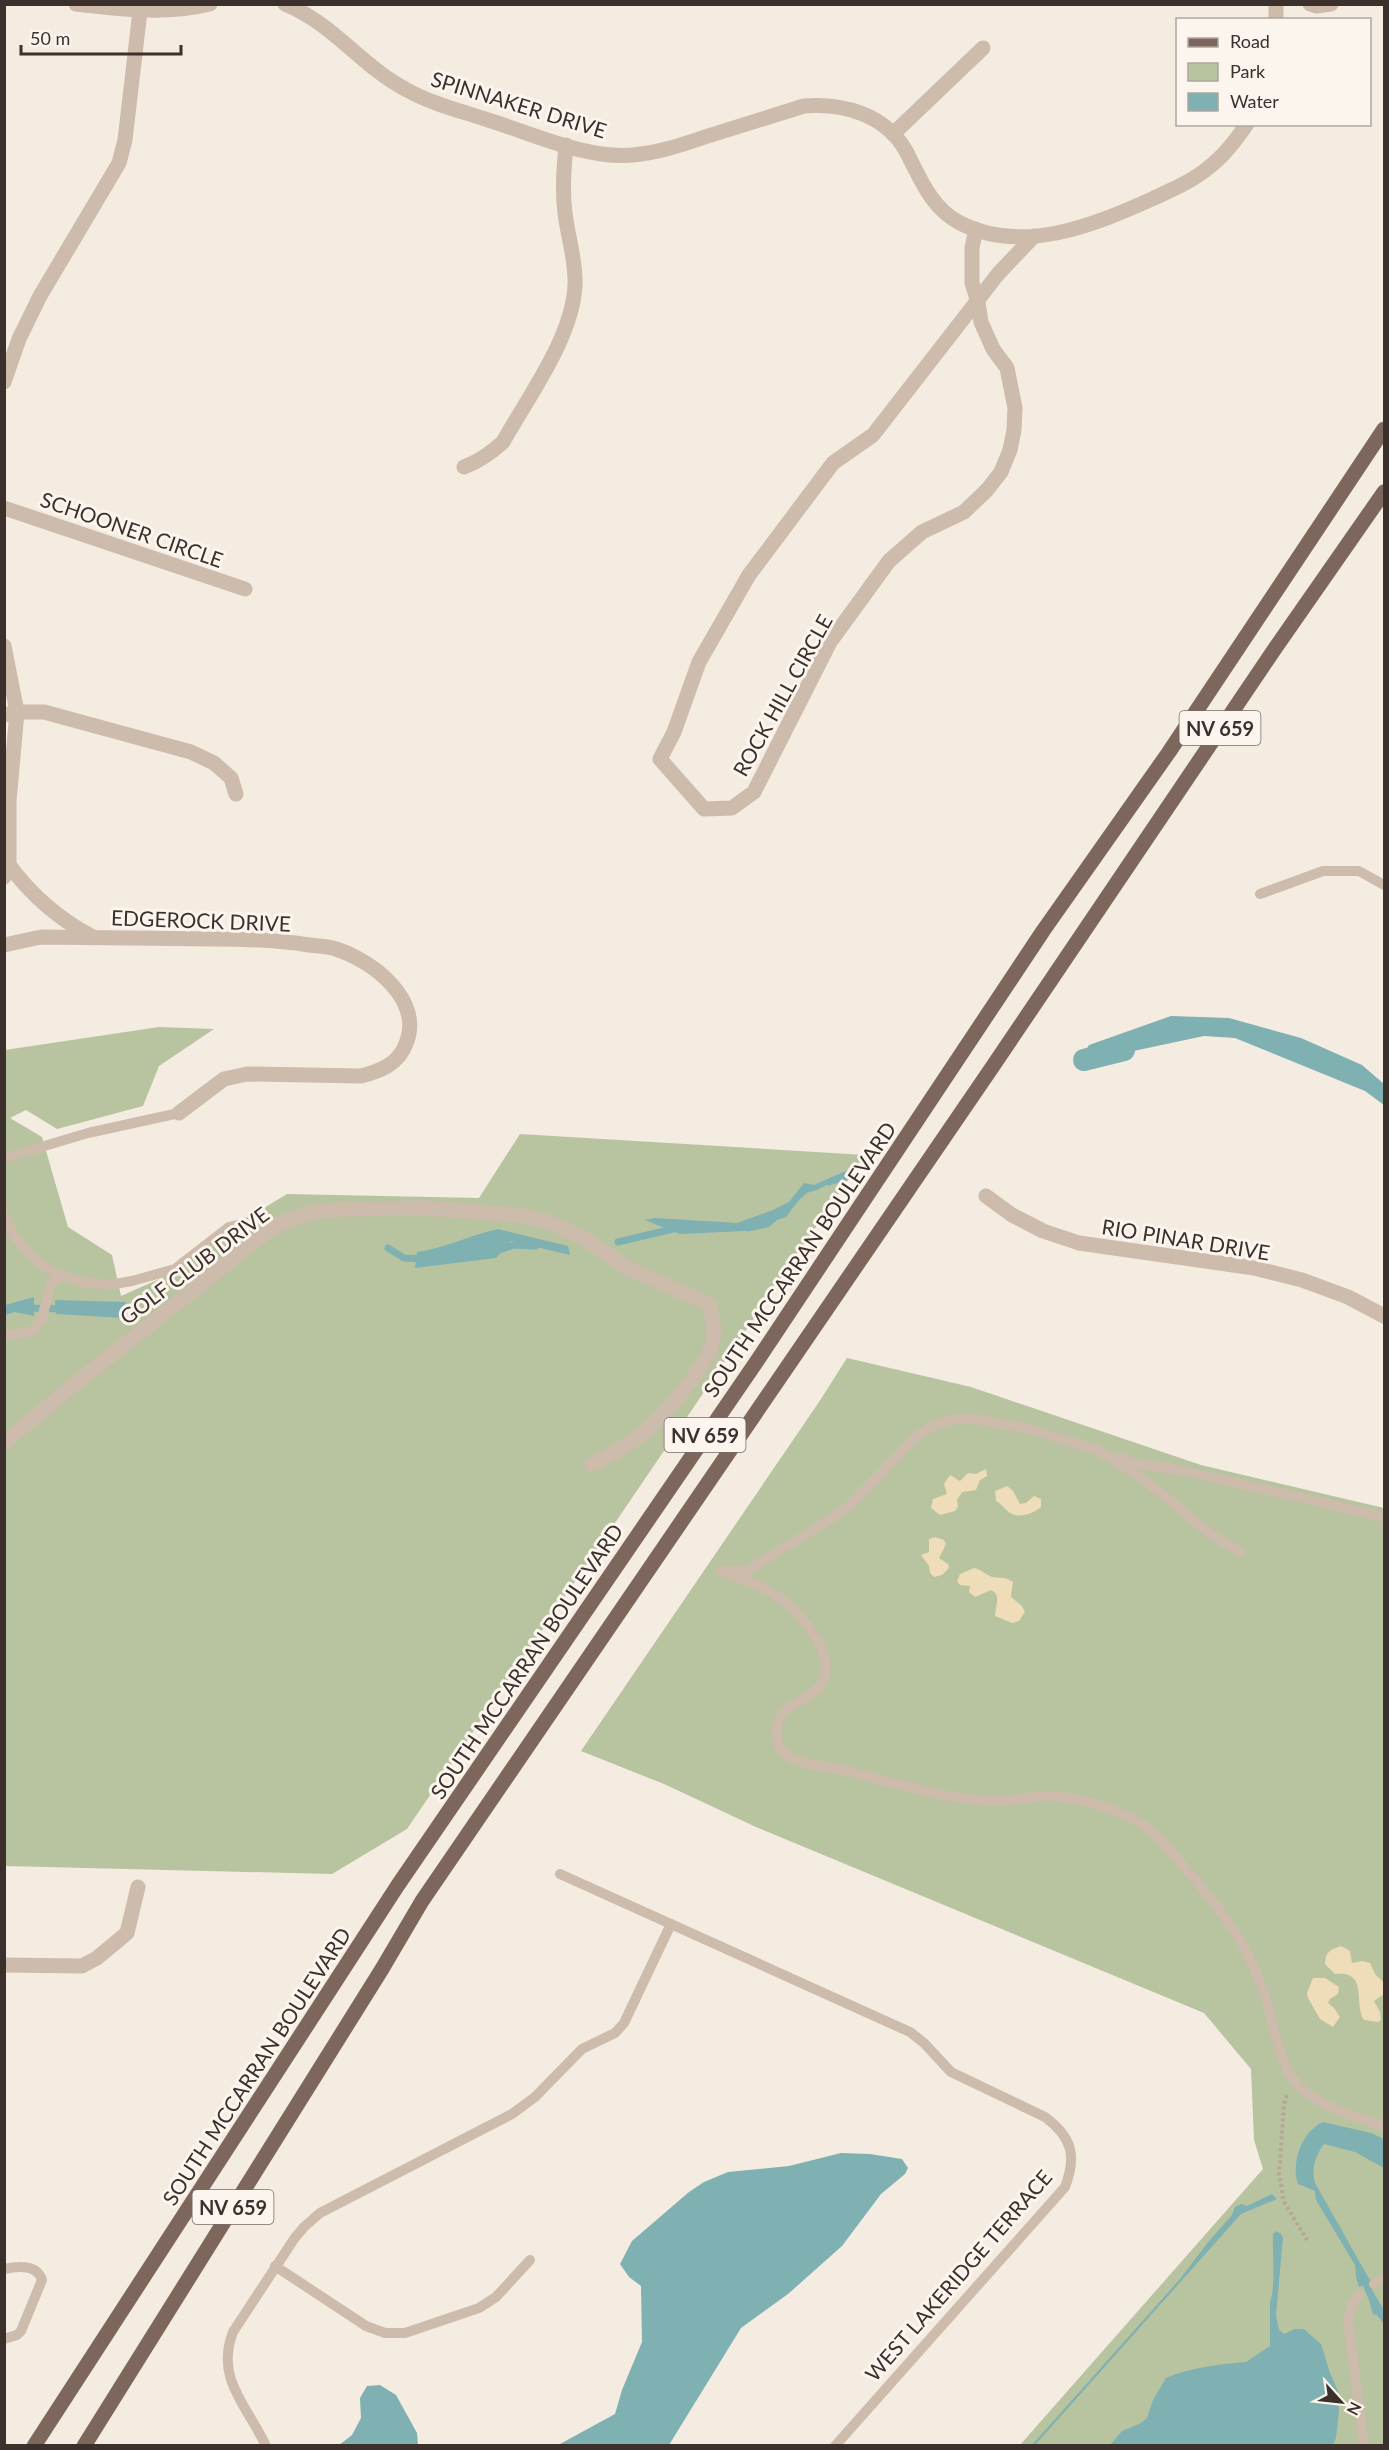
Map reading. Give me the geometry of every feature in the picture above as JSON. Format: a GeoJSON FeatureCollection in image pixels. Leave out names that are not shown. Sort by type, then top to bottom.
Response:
{"type":"FeatureCollection","features":[{"type":"Feature","properties":{"kind":"main road","name":"SOUTH MCCARRAN BOULEVARD"},"geometry":{"type":"LineString","coordinates":[[34,2445],[398,1885],[757,1361],[1043,931],[1169,752],[1384,429]]}},
{"type":"Feature","properties":{"kind":"main road","name":"NV 659"},"geometry":{"type":"LineString","coordinates":[[84,2445],[422,1901],[987,1075],[1269,656],[1384,492]]}},
{"type":"Feature","properties":{"kind":"street"},"geometry":{"type":"LineString","coordinates":[[76,4],[140,11],[169,11],[210,4]]}},
{"type":"Feature","properties":{"kind":"street","name":"SPINNAKER DRIVE"},"geometry":{"type":"LineString","coordinates":[[285,4],[322,23],[380,74],[408,91],[440,104],[566,145],[604,154],[632,155],[659,152],[804,106],[828,104],[853,109],[875,120],[893,134],[904,148],[924,188],[939,207],[959,222],[1001,236],[1034,236],[1070,230],[1126,210],[1182,185],[1207,169],[1229,149],[1246,126]]}},
{"type":"Feature","properties":{"kind":"street"},"geometry":{"type":"LineString","coordinates":[[1310,4],[1316,6],[1331,4]]}},
{"type":"Feature","properties":{"kind":"street"},"geometry":{"type":"LineString","coordinates":[[4,381],[19,339],[39,296],[119,163],[126,140],[140,11]]}},
{"type":"Feature","properties":{"kind":"street"},"geometry":{"type":"LineString","coordinates":[[893,134],[983,48]]}},
{"type":"Feature","properties":{"kind":"street"},"geometry":{"type":"LineString","coordinates":[[464,467],[485,457],[503,442],[561,339],[571,314],[575,287],[575,260],[565,213],[562,177],[566,145]]}},
{"type":"Feature","properties":{"kind":"street","name":"ROCK HILL CIRCLE"},"geometry":{"type":"LineString","coordinates":[[976,229],[970,266],[972,283],[978,302],[981,322],[989,340],[1007,368],[1015,408],[1010,450],[1001,472],[987,490],[964,512],[922,532],[889,561],[830,642],[754,792],[732,808],[704,809],[660,759],[675,732],[699,662],[713,634],[749,575],[833,463],[873,435],[952,332],[978,302],[998,274],[1034,236]]}},
{"type":"Feature","properties":{"kind":"street","name":"SCHOONER CIRCLE"},"geometry":{"type":"LineString","coordinates":[[4,508],[245,589]]}},
{"type":"Feature","properties":{"kind":"street"},"geometry":{"type":"LineString","coordinates":[[4,646],[11,714],[7,871],[40,902],[75,928],[94,938]]}},
{"type":"Feature","properties":{"kind":"street"},"geometry":{"type":"LineString","coordinates":[[11,714],[44,712],[191,752],[214,763],[231,778],[236,794]]}},
{"type":"Feature","properties":{"kind":"street","name":"EDGEROCK DRIVE"},"geometry":{"type":"LineString","coordinates":[[4,945],[41,937],[275,939],[335,948],[363,962],[392,983],[405,1005],[410,1020],[409,1037],[398,1057],[379,1072],[361,1076],[248,1074],[224,1078],[179,1113]]}},
{"type":"Feature","properties":{"kind":"street","name":"RIO PINAR DRIVE"},"geometry":{"type":"LineString","coordinates":[[986,1196],[1012,1215],[1043,1231],[1079,1243],[1263,1271],[1302,1280],[1384,1316]]}},
{"type":"Feature","properties":{"kind":"street","name":"GOLF CLUB DRIVE"},"geometry":{"type":"LineString","coordinates":[[4,1443],[258,1238],[284,1222],[314,1212],[426,1208],[518,1215],[549,1222],[582,1237],[629,1269],[709,1304],[715,1323],[713,1344],[705,1364],[662,1419],[625,1448],[591,1465]]}},
{"type":"Feature","properties":{"kind":"street"},"geometry":{"type":"LineString","coordinates":[[4,1965],[82,1966],[98,1958],[127,1933],[138,1887]]}},
{"type":"Feature","properties":{"kind":"lane"},"geometry":{"type":"LineString","coordinates":[[1260,894],[1323,871],[1359,871],[1384,885]]}},
{"type":"Feature","properties":{"kind":"lane"},"geometry":{"type":"LineString","coordinates":[[4,1158],[88,1133],[179,1113]]}},
{"type":"Feature","properties":{"kind":"lane"},"geometry":{"type":"LineString","coordinates":[[4,1216],[16,1239],[47,1270],[83,1282],[109,1285],[175,1269],[229,1227],[253,1221],[284,1222]]}},
{"type":"Feature","properties":{"kind":"lane"},"geometry":{"type":"LineString","coordinates":[[4,1336],[35,1329],[42,1318],[51,1283],[60,1275]]}},
{"type":"Feature","properties":{"kind":"lane"},"geometry":{"type":"LineString","coordinates":[[1384,1517],[1180,1470],[1134,1463],[1097,1450],[990,1420],[969,1418],[949,1420],[932,1426],[916,1437],[849,1506],[823,1524],[746,1571],[721,1571],[770,1591],[788,1605],[819,1641],[825,1658],[822,1682],[812,1694],[789,1706],[782,1713],[777,1729],[780,1750],[799,1761],[990,1801],[1047,1796],[1066,1797],[1091,1803],[1140,1823],[1168,1848],[1230,1922],[1263,1988],[1281,2052],[1293,2079],[1306,2092],[1329,2106],[1384,2126]]}},
{"type":"Feature","properties":{"kind":"lane"},"geometry":{"type":"LineString","coordinates":[[1097,1450],[1145,1480],[1209,1533],[1240,1552]]}},
{"type":"Feature","properties":{"kind":"lane","name":"WEST LAKERIDGE TERRACE"},"geometry":{"type":"LineString","coordinates":[[560,1874],[910,2032],[924,2043],[951,2072],[1045,2117],[1058,2127],[1067,2140],[1072,2156],[1071,2172],[1065,2187],[835,2445]]}},
{"type":"Feature","properties":{"kind":"lane"},"geometry":{"type":"LineString","coordinates":[[266,2445],[231,2383],[227,2365],[229,2344],[275,2266],[303,2227],[320,2213],[512,2114],[535,2097],[582,2049],[615,2032],[624,2023],[671,1924]]}},
{"type":"Feature","properties":{"kind":"lane"},"geometry":{"type":"LineString","coordinates":[[275,2266],[366,2326],[386,2333],[405,2333],[479,2308],[496,2297],[530,2260]]}},
{"type":"Feature","properties":{"kind":"lane"},"geometry":{"type":"LineString","coordinates":[[4,2269],[20,2266],[32,2269],[40,2275],[42,2280],[21,2331],[17,2335],[4,2338]]}},
{"type":"Feature","properties":{"kind":"lane"},"geometry":{"type":"LineString","coordinates":[[1374,2284],[1384,2278]]}},
{"type":"Feature","properties":{"kind":"lane"},"geometry":{"type":"LineString","coordinates":[[1359,2294],[1352,2305],[1348,2320],[1364,2445]]}},
{"type":"Feature","properties":{"kind":"path"},"geometry":{"type":"LineString","coordinates":[[1293,2079],[1284,2104],[1279,2174],[1284,2202],[1307,2240]]}},
{"type":"Feature","properties":{"kind":"green space"},"geometry":{"type":"Polygon","coordinates":[[[159,1027],[214,1029],[159,1066],[143,1106],[57,1129],[26,1110],[10,1118],[42,1137],[68,1227],[112,1255],[121,1296],[166,1276],[218,1236],[287,1194],[479,1198],[520,1134],[865,1155],[407,1829],[332,1874],[5,1866],[5,1050],[159,1027]]]}},
{"type":"Feature","properties":{"kind":"green space"},"geometry":{"type":"Polygon","coordinates":[[[847,1358],[971,1387],[1201,1465],[1384,1508],[1384,2445],[1020,2445],[1263,2169],[1254,2140],[1251,2069],[1204,2013],[756,1827],[664,1784],[581,1751],[847,1358]]]}},
{"type":"Feature","properties":{"kind":"sand"},"geometry":{"type":"Polygon","coordinates":[[[986,1469],[987,1476],[980,1480],[976,1490],[962,1492],[957,1500],[958,1507],[955,1511],[940,1515],[931,1508],[933,1499],[947,1494],[944,1484],[950,1475],[960,1481],[968,1473],[976,1474],[986,1469]]]}},
{"type":"Feature","properties":{"kind":"sand"},"geometry":{"type":"Polygon","coordinates":[[[1007,1486],[1013,1491],[1020,1504],[1026,1503],[1034,1496],[1041,1499],[1041,1507],[1023,1515],[1010,1513],[996,1501],[995,1491],[1007,1486]]]}},
{"type":"Feature","properties":{"kind":"sand"},"geometry":{"type":"Polygon","coordinates":[[[935,1537],[944,1540],[946,1544],[939,1558],[948,1564],[949,1568],[942,1575],[934,1577],[921,1555],[929,1552],[929,1539],[935,1537]]]}},
{"type":"Feature","properties":{"kind":"sand"},"geometry":{"type":"Polygon","coordinates":[[[974,1568],[1013,1582],[1011,1597],[1022,1606],[1025,1612],[1019,1621],[1012,1623],[995,1616],[997,1598],[991,1590],[975,1597],[969,1592],[970,1586],[960,1585],[957,1581],[960,1574],[974,1568]]]}},
{"type":"Feature","properties":{"kind":"sand"},"geometry":{"type":"Polygon","coordinates":[[[1341,1946],[1350,1951],[1352,1963],[1362,1961],[1370,1963],[1375,1974],[1384,1983],[1384,1994],[1374,2001],[1380,2012],[1381,2020],[1378,2022],[1364,2020],[1358,1989],[1352,1977],[1346,1974],[1335,1974],[1325,1964],[1329,1952],[1341,1946]]]}},
{"type":"Feature","properties":{"kind":"sand"},"geometry":{"type":"Polygon","coordinates":[[[1313,1978],[1325,1978],[1339,1987],[1338,1994],[1328,2003],[1340,2017],[1333,2027],[1320,2019],[1308,1998],[1307,1993],[1313,1978]]]}},
{"type":"Feature","properties":{"kind":"water"},"geometry":{"type":"Polygon","coordinates":[[[1171,1016],[1229,1018],[1301,1038],[1362,1065],[1384,1084],[1384,1105],[1365,1091],[1235,1038],[1204,1036],[1096,1059],[1089,1055],[1083,1057],[1081,1050],[1086,1050],[1089,1045],[1171,1016]]]}},
{"type":"Feature","properties":{"kind":"water"},"geometry":{"type":"Polygon","coordinates":[[[850,1169],[856,1172],[854,1176],[848,1173],[807,1193],[786,1217],[744,1231],[680,1234],[645,1220],[655,1218],[737,1223],[789,1202],[804,1183],[814,1185],[850,1169]]]}},
{"type":"Feature","properties":{"kind":"water"},"geometry":{"type":"Polygon","coordinates":[[[498,1229],[568,1246],[570,1255],[511,1241],[496,1258],[415,1268],[417,1252],[438,1248],[498,1229]]]}},
{"type":"Feature","properties":{"kind":"water"},"geometry":{"type":"Polygon","coordinates":[[[34,1297],[34,1316],[15,1312],[5,1315],[5,1305],[34,1297]]]}},
{"type":"Feature","properties":{"kind":"water"},"geometry":{"type":"Polygon","coordinates":[[[55,1300],[126,1302],[123,1318],[56,1314],[55,1300]]]}},
{"type":"Feature","properties":{"kind":"water"},"geometry":{"type":"Polygon","coordinates":[[[1323,2122],[1371,2133],[1384,2139],[1384,2168],[1355,2152],[1324,2144],[1318,2153],[1314,2168],[1315,2183],[1371,2282],[1359,2287],[1355,2265],[1316,2200],[1315,2191],[1298,2184],[1296,2176],[1297,2158],[1304,2140],[1315,2127],[1323,2122]]]}},
{"type":"Feature","properties":{"kind":"water"},"geometry":{"type":"Polygon","coordinates":[[[841,2153],[870,2154],[902,2159],[908,2168],[905,2174],[881,2194],[842,2246],[788,2294],[741,2328],[669,2445],[552,2445],[560,2444],[615,2414],[622,2390],[642,2342],[641,2286],[629,2277],[620,2264],[632,2241],[704,2182],[728,2172],[789,2166],[841,2153]]]}},
{"type":"Feature","properties":{"kind":"water"},"geometry":{"type":"Polygon","coordinates":[[[1272,2194],[1277,2199],[1241,2214],[1035,2445],[1032,2445],[1180,2279],[1232,2215],[1235,2207],[1241,2204],[1247,2206],[1272,2194]]]}},
{"type":"Feature","properties":{"kind":"water"},"geometry":{"type":"Polygon","coordinates":[[[1276,2231],[1283,2238],[1276,2315],[1279,2330],[1284,2334],[1295,2329],[1304,2329],[1321,2344],[1338,2391],[1339,2411],[1333,2445],[1110,2445],[1122,2431],[1147,2418],[1153,2400],[1166,2378],[1196,2369],[1246,2362],[1270,2346],[1273,2234],[1276,2231]]]}},
{"type":"Feature","properties":{"kind":"water"},"geometry":{"type":"Polygon","coordinates":[[[1374,2293],[1384,2310],[1384,2324],[1376,2314],[1373,2315],[1368,2295],[1374,2293]]]}},
{"type":"Feature","properties":{"kind":"water"},"geometry":{"type":"Polygon","coordinates":[[[380,2385],[396,2395],[417,2433],[418,2445],[339,2445],[352,2435],[361,2418],[360,2398],[367,2386],[380,2385]]]}},
{"type":"Feature","properties":{"kind":"waterway"},"geometry":{"type":"LineString","coordinates":[[1084,1060],[1124,1050]]}},
{"type":"Feature","properties":{"kind":"waterway"},"geometry":{"type":"LineString","coordinates":[[829,1182],[850,1176]]}},
{"type":"Feature","properties":{"kind":"waterway"},"geometry":{"type":"LineString","coordinates":[[748,1228],[767,1224],[775,1217]]}},
{"type":"Feature","properties":{"kind":"waterway"},"geometry":{"type":"LineString","coordinates":[[618,1242],[677,1228]]}},
{"type":"Feature","properties":{"kind":"waterway"},"geometry":{"type":"LineString","coordinates":[[499,1250],[514,1245],[535,1246]]}},
{"type":"Feature","properties":{"kind":"waterway"},"geometry":{"type":"LineString","coordinates":[[388,1248],[404,1258],[423,1259]]}},
{"type":"Feature","properties":{"kind":"waterway"},"geometry":{"type":"LineString","coordinates":[[27,1308],[64,1309]]}},
{"type":"Feature","properties":{"kind":"waterway"},"geometry":{"type":"LineString","coordinates":[[1363,2277],[1374,2303]]}}]}
